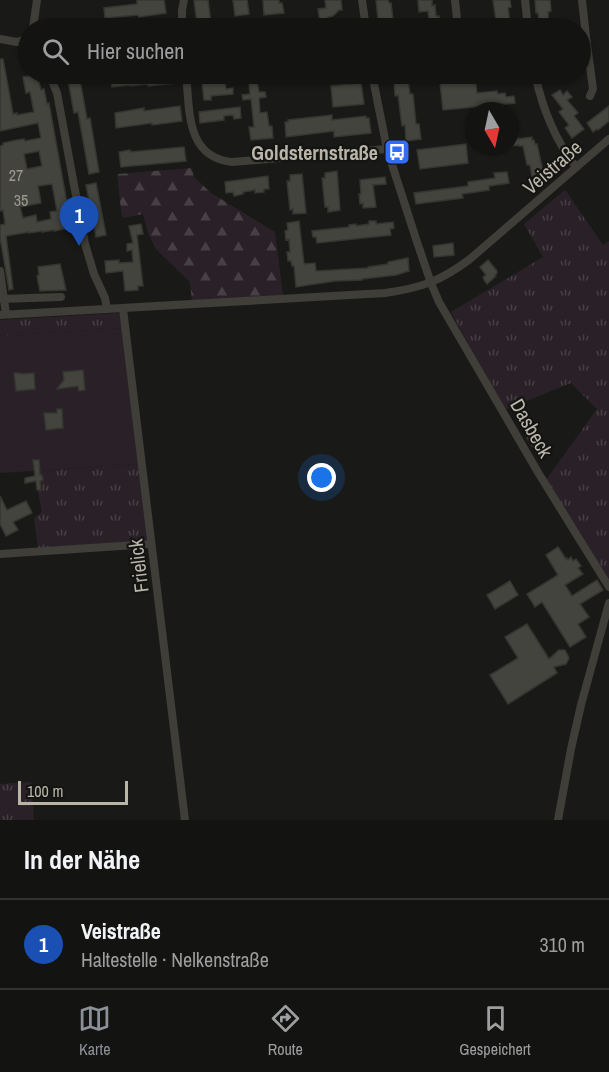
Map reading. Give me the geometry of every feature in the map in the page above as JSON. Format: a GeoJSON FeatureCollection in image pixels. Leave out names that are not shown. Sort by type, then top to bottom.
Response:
{"type":"FeatureCollection","features":[{"type":"Feature","properties":{"kind":"street"},"geometry":{"type":"LineString","coordinates":[[34,18],[37,0]]}},
{"type":"Feature","properties":{"kind":"street"},"geometry":{"type":"LineString","coordinates":[[182,18],[184,0]]}},
{"type":"Feature","properties":{"kind":"street"},"geometry":{"type":"LineString","coordinates":[[362,0],[365,18]]}},
{"type":"Feature","properties":{"kind":"street"},"geometry":{"type":"LineString","coordinates":[[454,0],[457,18]]}},
{"type":"Feature","properties":{"kind":"street"},"geometry":{"type":"LineString","coordinates":[[525,0],[527,18]]}},
{"type":"Feature","properties":{"kind":"street"},"geometry":{"type":"LineString","coordinates":[[582,0],[582,18]]}},
{"type":"Feature","properties":{"kind":"street"},"geometry":{"type":"LineString","coordinates":[[0,39],[18,42]]}},
{"type":"Feature","properties":{"kind":"street"},"geometry":{"type":"LineString","coordinates":[[590,96],[593,89],[591,79]]}},
{"type":"Feature","properties":{"kind":"street"},"geometry":{"type":"LineString","coordinates":[[53,84],[57,93],[85,244],[107,309]]}},
{"type":"Feature","properties":{"kind":"street"},"geometry":{"type":"LineString","coordinates":[[187,84],[192,129],[199,146],[215,159],[232,162],[387,149]]}},
{"type":"Feature","properties":{"kind":"street"},"geometry":{"type":"LineString","coordinates":[[374,84],[387,149],[431,283]]}},
{"type":"Feature","properties":{"kind":"street"},"geometry":{"type":"LineString","coordinates":[[538,84],[549,120],[563,148],[576,167]]}},
{"type":"Feature","properties":{"kind":"street","name":"Veistraße"},"geometry":{"type":"LineString","coordinates":[[3,314],[385,293],[431,283],[453,272],[471,259],[609,139]]}},
{"type":"Feature","properties":{"kind":"street"},"geometry":{"type":"LineString","coordinates":[[0,271],[3,314]]}},
{"type":"Feature","properties":{"kind":"street","name":"Dasbeck"},"geometry":{"type":"LineString","coordinates":[[431,283],[439,302],[516,434],[609,587]]}},
{"type":"Feature","properties":{"kind":"street"},"geometry":{"type":"LineString","coordinates":[[2,299],[61,297]]}},
{"type":"Feature","properties":{"kind":"street","name":"Frielick"},"geometry":{"type":"LineString","coordinates":[[123,309],[185,820]]}},
{"type":"Feature","properties":{"kind":"street"},"geometry":{"type":"LineString","coordinates":[[0,554],[151,544]]}},
{"type":"Feature","properties":{"kind":"street"},"geometry":{"type":"LineString","coordinates":[[558,820],[581,705],[609,603]]}},
{"type":"Feature","properties":{"kind":"green space"},"geometry":{"type":"Polygon","coordinates":[[[192,168],[194,177],[211,193],[275,232],[283,296],[192,302],[190,282],[156,249],[148,233],[143,214],[122,218],[117,174],[192,168]]]}},
{"type":"Feature","properties":{"kind":"green space"},"geometry":{"type":"Polygon","coordinates":[[[565,190],[603,245],[609,241],[609,581],[546,480],[597,409],[571,383],[504,410],[451,312],[543,257],[524,224],[565,190]]]}},
{"type":"Feature","properties":{"kind":"green space"},"geometry":{"type":"Polygon","coordinates":[[[119,313],[122,328],[0,336],[0,320],[119,313]]]}},
{"type":"Feature","properties":{"kind":"green space"},"geometry":{"type":"Polygon","coordinates":[[[122,328],[139,464],[0,473],[0,336],[122,328]]]}},
{"type":"Feature","properties":{"kind":"green space"},"geometry":{"type":"Polygon","coordinates":[[[139,464],[149,542],[38,549],[34,518],[42,512],[34,471],[139,464]]]}},
{"type":"Feature","properties":{"kind":"green space"},"geometry":{"type":"Polygon","coordinates":[[[31,782],[34,820],[0,820],[0,784],[31,782]]]}},
{"type":"Feature","properties":{"kind":"building"},"geometry":{"type":"Polygon","coordinates":[[[137,0],[164,0],[166,13],[105,18],[104,8],[137,4],[137,0]]]}},
{"type":"Feature","properties":{"kind":"building"},"geometry":{"type":"Polygon","coordinates":[[[194,0],[208,0],[210,18],[196,18],[194,0]]]}},
{"type":"Feature","properties":{"kind":"building"},"geometry":{"type":"Polygon","coordinates":[[[233,0],[247,0],[249,14],[235,16],[233,0]]]}},
{"type":"Feature","properties":{"kind":"building"},"geometry":{"type":"Polygon","coordinates":[[[263,0],[279,0],[284,13],[264,15],[263,0]]]}},
{"type":"Feature","properties":{"kind":"building"},"geometry":{"type":"Polygon","coordinates":[[[325,0],[341,0],[342,10],[328,18],[319,18],[318,9],[326,8],[325,0]]]}},
{"type":"Feature","properties":{"kind":"building"},"geometry":{"type":"Polygon","coordinates":[[[376,0],[388,0],[391,3],[393,18],[378,18],[376,0]]]}},
{"type":"Feature","properties":{"kind":"building"},"geometry":{"type":"Polygon","coordinates":[[[418,0],[432,0],[436,16],[439,18],[429,18],[428,11],[419,12],[418,0]]]}},
{"type":"Feature","properties":{"kind":"building"},"geometry":{"type":"Polygon","coordinates":[[[493,0],[510,0],[509,18],[496,18],[493,0]]]}},
{"type":"Feature","properties":{"kind":"building"},"geometry":{"type":"Polygon","coordinates":[[[535,0],[550,0],[551,11],[548,12],[548,18],[539,18],[535,0]]]}},
{"type":"Feature","properties":{"kind":"building"},"geometry":{"type":"Polygon","coordinates":[[[0,59],[3,59],[13,114],[34,112],[30,92],[26,93],[24,84],[40,84],[41,90],[44,89],[47,104],[49,103],[70,220],[67,220],[69,228],[6,236],[13,289],[9,290],[0,237],[0,225],[5,224],[3,210],[0,211],[0,146],[3,143],[17,140],[41,138],[38,123],[0,131],[0,59]],[[39,151],[24,154],[27,169],[42,166],[39,151]],[[52,184],[38,186],[41,203],[20,207],[23,218],[36,215],[37,222],[51,219],[50,212],[57,211],[52,184]]]}},
{"type":"Feature","properties":{"kind":"building"},"geometry":{"type":"Polygon","coordinates":[[[69,84],[81,84],[87,119],[90,118],[99,172],[89,174],[78,112],[74,113],[69,84]]]}},
{"type":"Feature","properties":{"kind":"building"},"geometry":{"type":"Polygon","coordinates":[[[112,84],[148,84],[130,85],[112,87],[112,84]]]}},
{"type":"Feature","properties":{"kind":"building"},"geometry":{"type":"Polygon","coordinates":[[[202,84],[225,84],[226,89],[233,88],[233,94],[211,96],[211,100],[204,100],[202,84]]]}},
{"type":"Feature","properties":{"kind":"building"},"geometry":{"type":"Polygon","coordinates":[[[249,84],[258,84],[259,92],[265,92],[266,97],[259,98],[260,113],[267,112],[273,138],[251,140],[249,127],[254,127],[251,99],[243,100],[242,95],[250,94],[249,84]]]}},
{"type":"Feature","properties":{"kind":"building"},"geometry":{"type":"Polygon","coordinates":[[[361,84],[364,104],[333,107],[331,86],[361,84]]]}},
{"type":"Feature","properties":{"kind":"building"},"geometry":{"type":"Polygon","coordinates":[[[394,84],[409,84],[410,94],[413,94],[416,124],[419,124],[421,139],[406,141],[398,95],[395,96],[394,84]]]}},
{"type":"Feature","properties":{"kind":"building"},"geometry":{"type":"Polygon","coordinates":[[[440,84],[476,84],[477,93],[497,91],[498,94],[505,93],[506,97],[514,96],[515,102],[465,102],[465,108],[443,110],[440,84]]]}},
{"type":"Feature","properties":{"kind":"building"},"geometry":{"type":"Polygon","coordinates":[[[560,90],[563,95],[567,91],[572,97],[567,100],[578,113],[574,116],[584,129],[572,138],[565,128],[569,125],[559,112],[563,109],[552,95],[560,90]]]}},
{"type":"Feature","properties":{"kind":"building"},"geometry":{"type":"Polygon","coordinates":[[[180,106],[182,121],[116,128],[115,113],[144,108],[144,111],[180,106]]]}},
{"type":"Feature","properties":{"kind":"building"},"geometry":{"type":"Polygon","coordinates":[[[609,106],[609,121],[593,132],[587,123],[609,106]]]}},
{"type":"Feature","properties":{"kind":"building"},"geometry":{"type":"Polygon","coordinates":[[[240,107],[241,118],[234,119],[233,115],[224,116],[224,120],[200,123],[199,112],[240,107]]]}},
{"type":"Feature","properties":{"kind":"building"},"geometry":{"type":"Polygon","coordinates":[[[332,115],[332,120],[366,116],[369,118],[371,133],[334,137],[334,131],[286,137],[285,122],[288,120],[332,115]]]}},
{"type":"Feature","properties":{"kind":"building"},"geometry":{"type":"Polygon","coordinates":[[[532,137],[537,144],[544,176],[532,177],[523,146],[519,146],[519,139],[532,137]]]}},
{"type":"Feature","properties":{"kind":"building"},"geometry":{"type":"Polygon","coordinates":[[[465,144],[465,156],[467,156],[468,163],[420,169],[417,150],[465,144]]]}},
{"type":"Feature","properties":{"kind":"building"},"geometry":{"type":"Polygon","coordinates":[[[184,147],[186,161],[121,167],[119,152],[184,147]]]}},
{"type":"Feature","properties":{"kind":"building"},"geometry":{"type":"Polygon","coordinates":[[[337,171],[340,210],[328,212],[328,207],[325,207],[322,178],[325,178],[325,173],[337,171]]]}},
{"type":"Feature","properties":{"kind":"building"},"geometry":{"type":"Polygon","coordinates":[[[507,172],[509,183],[489,186],[489,190],[462,194],[463,198],[416,204],[414,193],[468,186],[468,182],[495,178],[494,173],[507,172]]]}},
{"type":"Feature","properties":{"kind":"building"},"geometry":{"type":"Polygon","coordinates":[[[302,174],[306,213],[293,214],[293,209],[290,210],[287,181],[290,181],[290,175],[302,174]]]}},
{"type":"Feature","properties":{"kind":"building"},"geometry":{"type":"Polygon","coordinates":[[[268,176],[269,189],[264,189],[264,192],[255,193],[255,190],[234,196],[233,192],[226,193],[225,182],[268,176]]]}},
{"type":"Feature","properties":{"kind":"building"},"geometry":{"type":"Polygon","coordinates":[[[385,177],[386,184],[373,185],[376,207],[363,208],[363,203],[360,204],[360,180],[385,177]]]}},
{"type":"Feature","properties":{"kind":"building"},"geometry":{"type":"Polygon","coordinates":[[[96,183],[106,235],[96,237],[86,185],[96,183]]]}},
{"type":"Feature","properties":{"kind":"building"},"geometry":{"type":"Polygon","coordinates":[[[299,221],[304,264],[315,263],[316,271],[368,268],[408,258],[409,271],[362,280],[335,281],[296,287],[294,266],[291,261],[288,261],[289,239],[286,240],[285,231],[288,230],[287,223],[299,221]]]}},
{"type":"Feature","properties":{"kind":"building"},"geometry":{"type":"Polygon","coordinates":[[[369,221],[376,221],[376,224],[393,222],[394,228],[390,229],[391,235],[317,243],[316,237],[313,237],[312,231],[369,224],[369,221]]]}},
{"type":"Feature","properties":{"kind":"building"},"geometry":{"type":"Polygon","coordinates":[[[141,224],[143,234],[137,235],[143,286],[138,286],[138,290],[125,291],[123,271],[106,273],[105,261],[133,262],[132,250],[127,251],[127,244],[133,243],[129,226],[141,224]]]}},
{"type":"Feature","properties":{"kind":"building"},"geometry":{"type":"Polygon","coordinates":[[[453,243],[454,255],[434,257],[433,246],[453,243]]]}},
{"type":"Feature","properties":{"kind":"building"},"geometry":{"type":"Polygon","coordinates":[[[488,260],[497,273],[487,284],[483,277],[486,275],[480,267],[488,260]]]}},
{"type":"Feature","properties":{"kind":"building"},"geometry":{"type":"Polygon","coordinates":[[[60,264],[66,290],[40,291],[38,267],[60,264]]]}},
{"type":"Feature","properties":{"kind":"building"},"geometry":{"type":"Polygon","coordinates":[[[83,370],[85,390],[79,391],[78,386],[57,389],[64,380],[63,372],[83,370]]]}},
{"type":"Feature","properties":{"kind":"building"},"geometry":{"type":"Polygon","coordinates":[[[14,373],[34,373],[35,389],[16,391],[14,373]]]}},
{"type":"Feature","properties":{"kind":"building"},"geometry":{"type":"Polygon","coordinates":[[[57,409],[62,409],[63,428],[46,430],[44,413],[57,413],[57,409]]]}},
{"type":"Feature","properties":{"kind":"building"},"geometry":{"type":"Polygon","coordinates":[[[525,413],[537,430],[533,432],[548,451],[539,457],[518,417],[525,413]]]}},
{"type":"Feature","properties":{"kind":"building"},"geometry":{"type":"Polygon","coordinates":[[[33,460],[39,460],[40,475],[43,480],[40,481],[41,490],[37,490],[36,481],[25,483],[25,478],[35,476],[33,460]]]}},
{"type":"Feature","properties":{"kind":"building"},"geometry":{"type":"Polygon","coordinates":[[[0,496],[7,510],[26,501],[32,513],[13,522],[18,530],[6,536],[0,524],[0,496]]]}},
{"type":"Feature","properties":{"kind":"building"},"geometry":{"type":"Polygon","coordinates":[[[558,547],[566,559],[571,557],[573,561],[576,559],[581,566],[578,568],[583,574],[565,585],[572,596],[597,580],[603,590],[580,604],[589,617],[578,624],[586,637],[570,647],[542,602],[535,607],[527,594],[558,575],[546,555],[558,547]]]}},
{"type":"Feature","properties":{"kind":"building"},"geometry":{"type":"Polygon","coordinates":[[[510,581],[518,595],[495,609],[487,595],[510,581]]]}},
{"type":"Feature","properties":{"kind":"building"},"geometry":{"type":"Polygon","coordinates":[[[527,624],[549,659],[559,650],[565,650],[569,658],[566,664],[554,667],[557,673],[508,704],[490,675],[518,658],[505,637],[527,624]]]}},
{"type":"Feature","properties":{"kind":"place","name":"Goldsternstraße"},"geometry":{"type":"Point","coordinates":[397,152]}},
{"type":"Feature","properties":{"kind":"place","name":"Veistraße"},"geometry":{"type":"Point","coordinates":[79,246]}}]}
